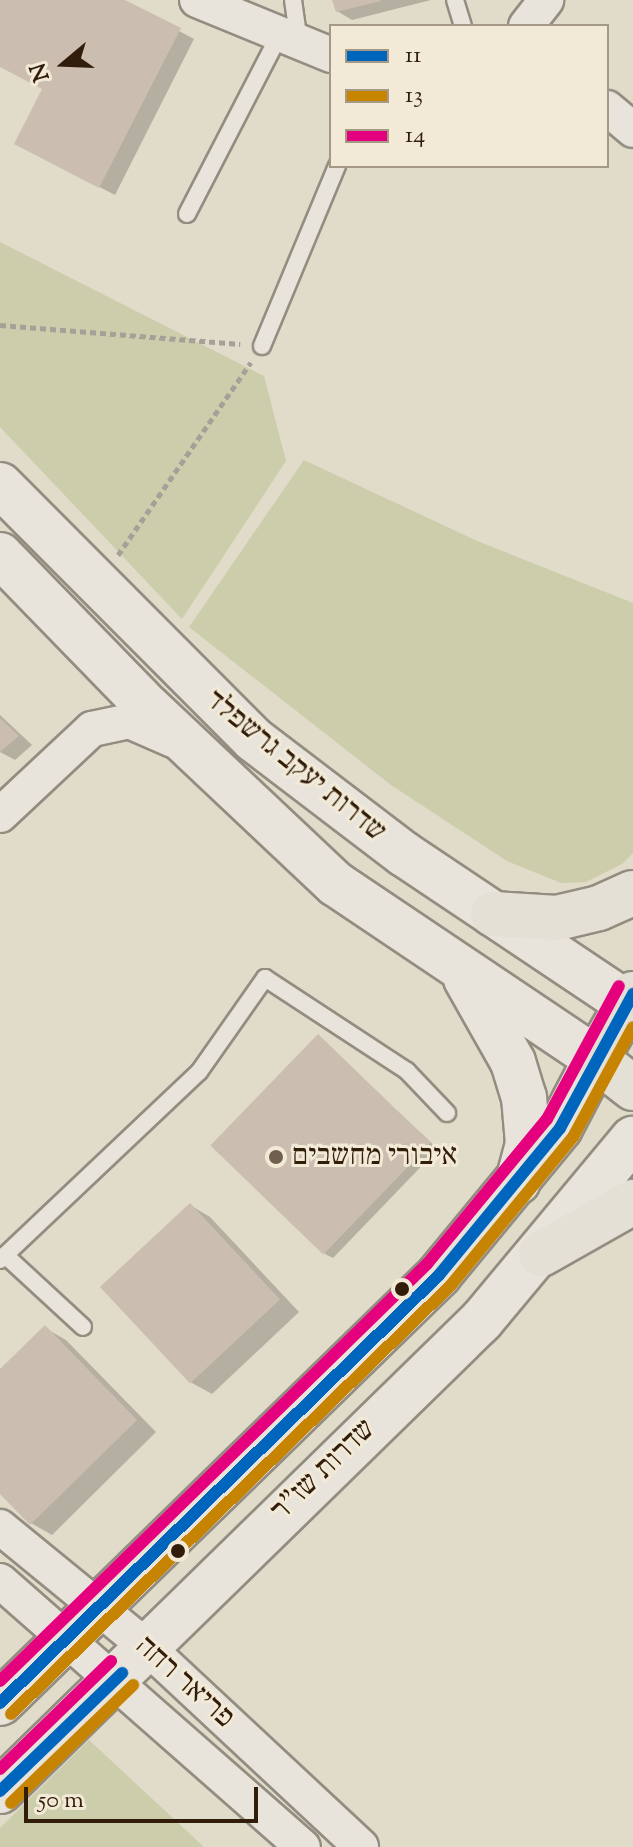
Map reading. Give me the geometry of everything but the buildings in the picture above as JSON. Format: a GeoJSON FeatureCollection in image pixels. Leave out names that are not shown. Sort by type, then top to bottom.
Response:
{"type":"FeatureCollection","features":[{"type":"Feature","properties":{"kind":"highway"},"geometry":{"type":"LineString","coordinates":[[493,914],[557,918],[599,908],[633,893]]}},
{"type":"Feature","properties":{"kind":"highway"},"geometry":{"type":"LineString","coordinates":[[631,1002],[596,1059],[633,1088]]}},
{"type":"Feature","properties":{"kind":"highway"},"geometry":{"type":"LineString","coordinates":[[541,1254],[633,1202]]}},
{"type":"Feature","properties":{"kind":"main road","name":"שדרות יעקב גרשפלד"},"geometry":{"type":"LineString","coordinates":[[0,485],[253,739],[344,812],[493,914],[631,1002]]}},
{"type":"Feature","properties":{"kind":"main road","name":"שדרות יעקב גרשפלד"},"geometry":{"type":"LineString","coordinates":[[0,555],[191,748],[336,884],[463,973],[596,1059]]}},
{"type":"Feature","properties":{"kind":"main road"},"geometry":{"type":"LineString","coordinates":[[463,973],[513,1062],[524,1097],[528,1144],[517,1186]]}},
{"type":"Feature","properties":{"kind":"main road","name":"שדרות שז\"ר"},"geometry":{"type":"LineString","coordinates":[[0,1703],[62,1637],[439,1275],[517,1186],[560,1128],[596,1059]]}},
{"type":"Feature","properties":{"kind":"main road","name":"שדרות שז\"ר"},"geometry":{"type":"LineString","coordinates":[[0,1791],[149,1649],[283,1510],[482,1320],[541,1254],[633,1139]]}},
{"type":"Feature","properties":{"kind":"street"},"geometry":{"type":"LineString","coordinates":[[197,0],[303,46]]}},
{"type":"Feature","properties":{"kind":"street"},"geometry":{"type":"LineString","coordinates":[[528,24],[546,0]]}},
{"type":"Feature","properties":{"kind":"street"},"geometry":{"type":"LineString","coordinates":[[609,110],[633,130]]}},
{"type":"Feature","properties":{"kind":"street"},"geometry":{"type":"LineString","coordinates":[[0,815],[92,729],[129,721],[191,748]]}},
{"type":"Feature","properties":{"kind":"street","name":"פריאר רחה"},"geometry":{"type":"LineString","coordinates":[[0,1527],[149,1649],[361,1847]]}},
{"type":"Feature","properties":{"kind":"street","name":"פריאר רחה"},"geometry":{"type":"LineString","coordinates":[[0,1581],[303,1847]]}},
{"type":"Feature","properties":{"kind":"lane"},"geometry":{"type":"LineString","coordinates":[[187,214],[303,46],[293,0]]}},
{"type":"Feature","properties":{"kind":"lane"},"geometry":{"type":"LineString","coordinates":[[455,0],[462,24]]}},
{"type":"Feature","properties":{"kind":"lane"},"geometry":{"type":"LineString","coordinates":[[262,346],[336,168]]}},
{"type":"Feature","properties":{"kind":"lane"},"geometry":{"type":"LineString","coordinates":[[83,1327],[3,1257],[199,1072],[265,978],[407,1071],[447,1113]]}},
{"type":"Feature","properties":{"kind":"path"},"geometry":{"type":"LineString","coordinates":[[0,325],[262,346]]}},
{"type":"Feature","properties":{"kind":"path"},"geometry":{"type":"LineString","coordinates":[[97,585],[262,346]]}},
{"type":"Feature","properties":{"kind":"green space"},"geometry":{"type":"Polygon","coordinates":[[[0,242],[264,376],[286,461],[182,619],[0,427],[0,242]]]}},
{"type":"Feature","properties":{"kind":"green space"},"geometry":{"type":"Polygon","coordinates":[[[304,460],[475,540],[633,603],[633,853],[622,864],[586,882],[561,883],[507,861],[391,785],[189,627],[304,460]]]}},
{"type":"Feature","properties":{"kind":"green space"},"geometry":{"type":"Polygon","coordinates":[[[89,1740],[204,1847],[0,1847],[0,1828],[89,1740]]]}},
{"type":"Feature","properties":{"kind":"transit line","name":"14"},"geometry":{"type":"LineString","coordinates":[[0,1681],[427,1264],[547,1119],[619,986]]}},
{"type":"Feature","properties":{"kind":"transit line","name":"11"},"geometry":{"type":"LineString","coordinates":[[0,1703],[439,1275],[560,1128],[633,994]]}},
{"type":"Feature","properties":{"kind":"transit line","name":"13"},"geometry":{"type":"LineString","coordinates":[[11,1714],[451,1285],[573,1137],[633,1027]]}},
{"type":"Feature","properties":{"kind":"transit line","name":"14"},"geometry":{"type":"LineString","coordinates":[[0,1769],[111,1661]]}},
{"type":"Feature","properties":{"kind":"transit line","name":"11"},"geometry":{"type":"LineString","coordinates":[[0,1791],[122,1673]]}},
{"type":"Feature","properties":{"kind":"transit line","name":"13"},"geometry":{"type":"LineString","coordinates":[[11,1803],[133,1685]]}},
{"type":"Feature","properties":{"kind":"place","name":"איבורי מחשבים"},"geometry":{"type":"Point","coordinates":[276,1157]}}]}
